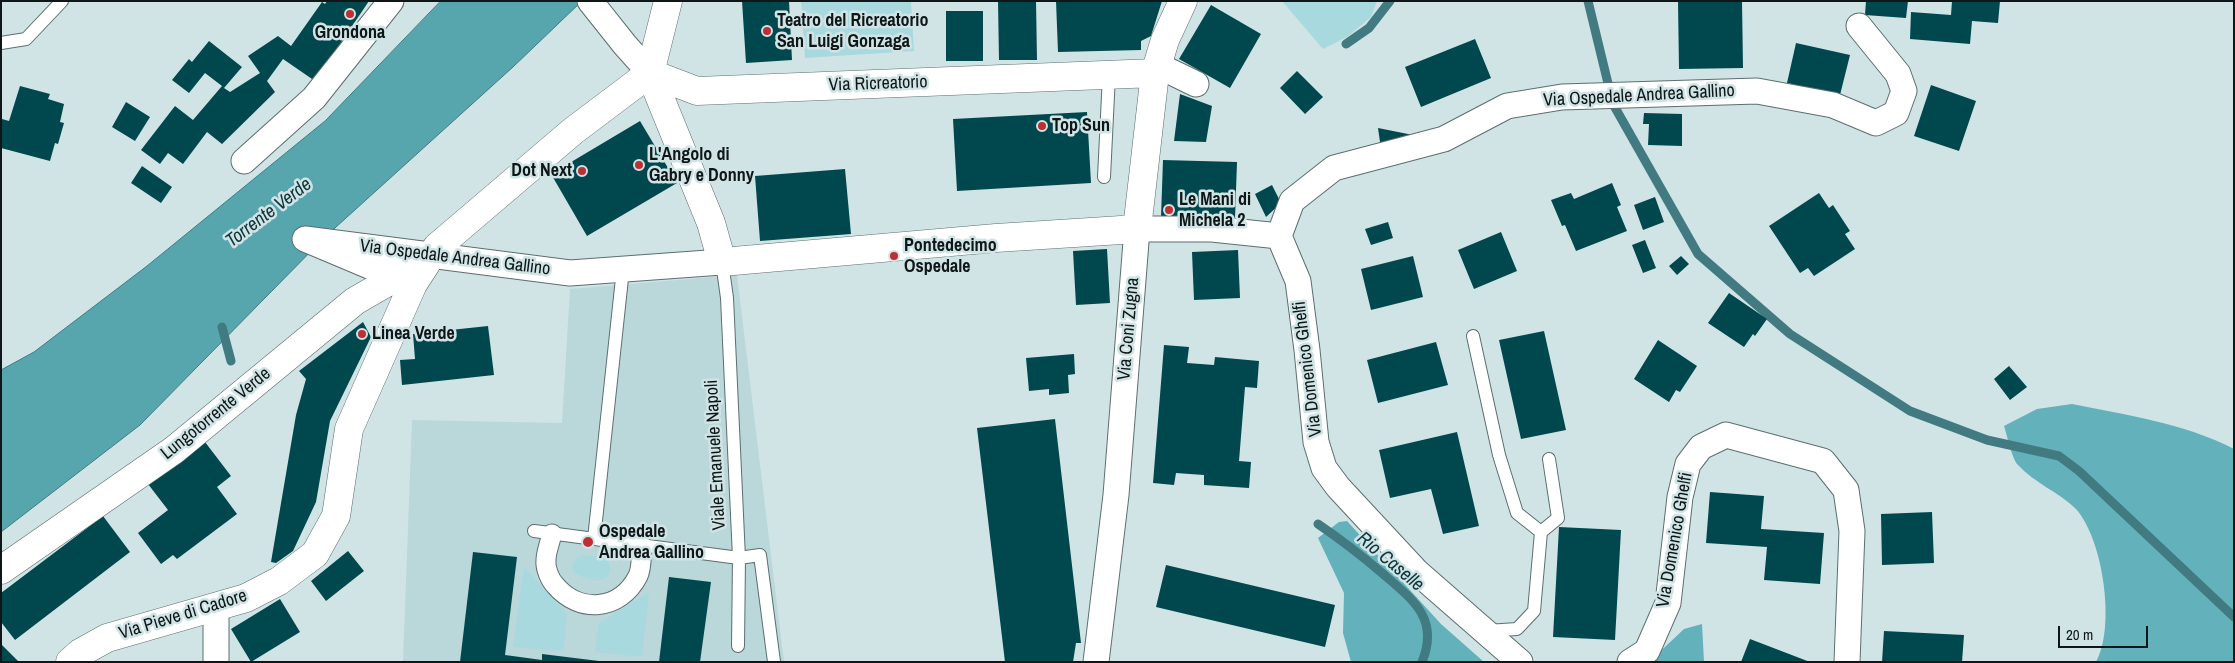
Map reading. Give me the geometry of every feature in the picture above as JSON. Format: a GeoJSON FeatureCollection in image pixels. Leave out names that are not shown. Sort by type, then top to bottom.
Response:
{"type":"FeatureCollection","features":[{"type":"Feature","properties":{"kind":"street"},"geometry":{"type":"LineString","coordinates":[[244,161],[314,98],[391,1]]}},
{"type":"Feature","properties":{"kind":"street"},"geometry":{"type":"LineString","coordinates":[[590,1],[625,46],[652,64]]}},
{"type":"Feature","properties":{"kind":"street"},"geometry":{"type":"LineString","coordinates":[[668,1],[652,64],[711,223],[722,262]]}},
{"type":"Feature","properties":{"kind":"street","name":"Via Coni Zugna"},"geometry":{"type":"LineString","coordinates":[[1096,662],[1116,496],[1137,229],[1156,69],[1165,40],[1183,1]]}},
{"type":"Feature","properties":{"kind":"street","name":"Via Ospedale Andrea Gallino"},"geometry":{"type":"LineString","coordinates":[[421,270],[305,239],[570,273],[996,238],[1137,229],[1212,229],[1279,236],[1292,201],[1334,168],[1444,139],[1507,106],[1562,97],[1757,91],[1833,105],[1876,123],[1896,113],[1904,91],[1898,74],[1859,26]]}},
{"type":"Feature","properties":{"kind":"street","name":"Via Ricreatorio"},"geometry":{"type":"LineString","coordinates":[[652,64],[697,91],[1109,75],[1156,69]]}},
{"type":"Feature","properties":{"kind":"street","name":"Via Pieve di Cadore"},"geometry":{"type":"LineString","coordinates":[[70,662],[80,653],[107,638],[246,598],[279,581],[315,554],[336,516],[349,429],[421,270],[436,247],[652,64]]}},
{"type":"Feature","properties":{"kind":"street"},"geometry":{"type":"LineString","coordinates":[[1156,69],[1196,84]]}},
{"type":"Feature","properties":{"kind":"street","name":"Via Domenico Ghelfi"},"geometry":{"type":"LineString","coordinates":[[1279,236],[1298,281],[1316,442],[1324,468],[1338,487],[1418,572],[1520,662]]}},
{"type":"Feature","properties":{"kind":"street","name":"Lungotorrente Verde"},"geometry":{"type":"LineString","coordinates":[[1,570],[174,450],[355,301],[421,270]]}},
{"type":"Feature","properties":{"kind":"street","name":"Via Domenico Ghelfi"},"geometry":{"type":"LineString","coordinates":[[1630,662],[1647,651],[1668,603],[1680,497],[1688,464],[1701,447],[1726,435],[1823,462],[1846,490],[1852,531],[1847,662]]}},
{"type":"Feature","properties":{"kind":"street"},"geometry":{"type":"LineString","coordinates":[[543,533],[545,561],[551,580],[564,596],[583,605],[605,605],[626,594],[638,575],[642,546]]}},
{"type":"Feature","properties":{"kind":"street"},"geometry":{"type":"LineString","coordinates":[[216,607],[216,662]]}},
{"type":"Feature","properties":{"kind":"lane"},"geometry":{"type":"LineString","coordinates":[[1,43],[26,39],[62,1]]}},
{"type":"Feature","properties":{"kind":"lane"},"geometry":{"type":"LineString","coordinates":[[1104,176],[1109,75]]}},
{"type":"Feature","properties":{"kind":"lane","name":"Viale Emanuele Napoli"},"geometry":{"type":"LineString","coordinates":[[722,262],[727,298],[739,558],[738,646]]}},
{"type":"Feature","properties":{"kind":"lane"},"geometry":{"type":"LineString","coordinates":[[594,540],[623,269]]}},
{"type":"Feature","properties":{"kind":"lane"},"geometry":{"type":"LineString","coordinates":[[1473,336],[1499,455],[1517,513],[1541,532]]}},
{"type":"Feature","properties":{"kind":"lane"},"geometry":{"type":"LineString","coordinates":[[1485,632],[1517,629],[1534,611],[1541,532],[1558,518],[1549,459]]}},
{"type":"Feature","properties":{"kind":"lane"},"geometry":{"type":"LineString","coordinates":[[543,533],[739,558],[760,555],[774,662]]}},
{"type":"Feature","properties":{"kind":"shaded area"},"geometry":{"type":"Polygon","coordinates":[[[801,1],[911,1],[914,51],[805,58],[801,1]]]}},
{"type":"Feature","properties":{"kind":"shaded area"},"geometry":{"type":"Polygon","coordinates":[[[1282,1],[1377,1],[1371,17],[1347,37],[1323,49],[1282,1]]]}},
{"type":"Feature","properties":{"kind":"shaded area","name":"Ospedale Andrea Gallino"},"geometry":{"type":"Polygon","coordinates":[[[737,275],[784,662],[403,662],[412,420],[562,423],[570,289],[737,275]]]}},
{"type":"Feature","properties":{"kind":"shaded area"},"geometry":{"type":"Polygon","coordinates":[[[2072,404],[2175,426],[2234,449],[2234,662],[2096,662],[2102,647],[2106,606],[2104,584],[2093,541],[2076,509],[2062,497],[2031,477],[2018,465],[2004,426],[2037,409],[2072,404]]]}},
{"type":"Feature","properties":{"kind":"shaded area"},"geometry":{"type":"Polygon","coordinates":[[[1347,521],[1441,624],[1484,662],[1351,662],[1343,633],[1344,593],[1318,538],[1339,522],[1347,521]]]}},
{"type":"Feature","properties":{"kind":"shaded area"},"geometry":{"type":"Polygon","coordinates":[[[584,555],[602,557],[607,560],[610,570],[605,579],[595,580],[574,572],[572,565],[577,558],[584,555]]]}},
{"type":"Feature","properties":{"kind":"shaded area"},"geometry":{"type":"Polygon","coordinates":[[[524,567],[567,614],[563,651],[513,647],[524,567]]]}},
{"type":"Feature","properties":{"kind":"shaded area"},"geometry":{"type":"Polygon","coordinates":[[[649,592],[642,657],[595,652],[599,623],[649,592]]]}},
{"type":"Feature","properties":{"kind":"shaded area"},"geometry":{"type":"Polygon","coordinates":[[[1702,624],[1704,662],[1649,662],[1684,629],[1702,624]]]}},
{"type":"Feature","properties":{"kind":"water","name":"Torrente Verde"},"geometry":{"type":"Polygon","coordinates":[[[441,1],[582,1],[513,67],[325,237],[140,425],[1,532],[1,370],[34,352],[147,266],[325,121],[441,1]]]}},
{"type":"Feature","properties":{"kind":"building"},"geometry":{"type":"Polygon","coordinates":[[[327,1],[369,1],[315,81],[283,59],[267,81],[275,92],[222,144],[207,132],[183,164],[168,153],[160,164],[141,150],[175,106],[193,120],[222,86],[205,73],[189,93],[172,80],[189,59],[192,62],[209,41],[242,67],[224,88],[230,92],[260,73],[248,56],[278,36],[291,46],[322,2],[325,4],[327,1]]]}},
{"type":"Feature","properties":{"kind":"building","name":"Teatro del Ricreatorio San Luigi Gonzaga"},"geometry":{"type":"Polygon","coordinates":[[[742,1],[789,1],[792,60],[746,63],[742,1]]]}},
{"type":"Feature","properties":{"kind":"building"},"geometry":{"type":"Polygon","coordinates":[[[998,1],[1036,1],[1037,60],[999,60],[998,1]]]}},
{"type":"Feature","properties":{"kind":"building"},"geometry":{"type":"Polygon","coordinates":[[[1056,1],[1162,1],[1151,36],[1141,41],[1141,50],[1058,52],[1056,1]]]}},
{"type":"Feature","properties":{"kind":"building"},"geometry":{"type":"Polygon","coordinates":[[[1678,1],[1742,1],[1743,68],[1679,69],[1678,1]]]}},
{"type":"Feature","properties":{"kind":"building"},"geometry":{"type":"Polygon","coordinates":[[[1866,1],[1908,1],[1906,18],[1865,15],[1866,1]]]}},
{"type":"Feature","properties":{"kind":"building"},"geometry":{"type":"Polygon","coordinates":[[[1952,1],[2000,1],[1998,23],[1972,21],[1970,44],[1910,39],[1911,12],[1951,15],[1952,1]]]}},
{"type":"Feature","properties":{"kind":"building"},"geometry":{"type":"Polygon","coordinates":[[[1211,5],[1261,34],[1230,88],[1179,59],[1211,5]]]}},
{"type":"Feature","properties":{"kind":"building"},"geometry":{"type":"Polygon","coordinates":[[[946,11],[983,11],[983,61],[946,61],[946,11]]]}},
{"type":"Feature","properties":{"kind":"building"},"geometry":{"type":"Polygon","coordinates":[[[1475,39],[1491,78],[1421,107],[1405,67],[1475,39]]]}},
{"type":"Feature","properties":{"kind":"building"},"geometry":{"type":"Polygon","coordinates":[[[1796,43],[1850,55],[1840,95],[1787,83],[1796,43]]]}},
{"type":"Feature","properties":{"kind":"building"},"geometry":{"type":"Polygon","coordinates":[[[1297,71],[1323,97],[1305,114],[1280,88],[1297,71]]]}},
{"type":"Feature","properties":{"kind":"building"},"geometry":{"type":"Polygon","coordinates":[[[1931,85],[1976,101],[1959,151],[1914,136],[1931,85]]]}},
{"type":"Feature","properties":{"kind":"building"},"geometry":{"type":"Polygon","coordinates":[[[20,86],[50,94],[48,99],[64,104],[60,122],[64,123],[58,144],[55,143],[50,161],[1,148],[2,119],[9,121],[20,86]]]}},
{"type":"Feature","properties":{"kind":"building"},"geometry":{"type":"Polygon","coordinates":[[[1180,94],[1212,106],[1206,142],[1174,141],[1180,94]]]}},
{"type":"Feature","properties":{"kind":"building"},"geometry":{"type":"Polygon","coordinates":[[[126,102],[150,117],[135,141],[112,127],[126,102]]]}},
{"type":"Feature","properties":{"kind":"building"},"geometry":{"type":"Polygon","coordinates":[[[1087,112],[1091,183],[957,191],[953,119],[1087,112]]]}},
{"type":"Feature","properties":{"kind":"building"},"geometry":{"type":"Polygon","coordinates":[[[1644,113],[1682,114],[1682,146],[1648,145],[1649,124],[1643,124],[1644,113]]]}},
{"type":"Feature","properties":{"kind":"building"},"geometry":{"type":"Polygon","coordinates":[[[640,121],[677,183],[587,236],[551,174],[640,121]]]}},
{"type":"Feature","properties":{"kind":"building"},"geometry":{"type":"Polygon","coordinates":[[[1378,128],[1413,135],[1381,149],[1378,128]]]}},
{"type":"Feature","properties":{"kind":"building"},"geometry":{"type":"Polygon","coordinates":[[[1163,160],[1237,162],[1235,219],[1161,217],[1163,160]]]}},
{"type":"Feature","properties":{"kind":"building"},"geometry":{"type":"Polygon","coordinates":[[[142,166],[172,187],[161,203],[131,183],[142,166]]]}},
{"type":"Feature","properties":{"kind":"building"},"geometry":{"type":"Polygon","coordinates":[[[845,169],[851,234],[760,241],[755,176],[845,169]]]}},
{"type":"Feature","properties":{"kind":"building"},"geometry":{"type":"Polygon","coordinates":[[[1612,183],[1621,205],[1617,207],[1627,231],[1576,251],[1565,225],[1562,226],[1551,200],[1571,193],[1574,199],[1612,183]]]}},
{"type":"Feature","properties":{"kind":"building"},"geometry":{"type":"Polygon","coordinates":[[[1272,185],[1281,203],[1266,217],[1255,194],[1272,185]]]}},
{"type":"Feature","properties":{"kind":"building"},"geometry":{"type":"Polygon","coordinates":[[[1819,193],[1829,208],[1833,205],[1850,231],[1845,234],[1855,249],[1814,276],[1808,268],[1800,273],[1769,226],[1819,193]]]}},
{"type":"Feature","properties":{"kind":"building"},"geometry":{"type":"Polygon","coordinates":[[[1655,197],[1664,222],[1643,230],[1634,205],[1655,197]]]}},
{"type":"Feature","properties":{"kind":"building"},"geometry":{"type":"Polygon","coordinates":[[[1388,222],[1393,238],[1371,245],[1365,229],[1388,222]]]}},
{"type":"Feature","properties":{"kind":"building"},"geometry":{"type":"Polygon","coordinates":[[[1501,232],[1517,271],[1474,289],[1458,250],[1501,232]]]}},
{"type":"Feature","properties":{"kind":"building"},"geometry":{"type":"Polygon","coordinates":[[[1645,240],[1656,268],[1643,273],[1632,245],[1645,240]]]}},
{"type":"Feature","properties":{"kind":"building"},"geometry":{"type":"Polygon","coordinates":[[[1107,249],[1110,303],[1076,305],[1073,251],[1107,249]]]}},
{"type":"Feature","properties":{"kind":"building"},"geometry":{"type":"Polygon","coordinates":[[[1238,250],[1240,298],[1194,300],[1192,252],[1238,250]]]}},
{"type":"Feature","properties":{"kind":"building"},"geometry":{"type":"Polygon","coordinates":[[[1413,256],[1423,297],[1371,310],[1361,269],[1413,256]]]}},
{"type":"Feature","properties":{"kind":"building"},"geometry":{"type":"Polygon","coordinates":[[[1681,256],[1689,264],[1677,275],[1669,266],[1681,256]]]}},
{"type":"Feature","properties":{"kind":"building"},"geometry":{"type":"Polygon","coordinates":[[[1729,293],[1767,319],[1755,336],[1753,334],[1744,347],[1708,323],[1729,293]]]}},
{"type":"Feature","properties":{"kind":"building"},"geometry":{"type":"Polygon","coordinates":[[[363,322],[371,337],[330,421],[316,502],[293,551],[276,563],[271,562],[296,415],[306,379],[299,371],[363,322]]]}},
{"type":"Feature","properties":{"kind":"building"},"geometry":{"type":"Polygon","coordinates":[[[488,326],[494,375],[402,385],[400,360],[415,359],[413,334],[488,326]]]}},
{"type":"Feature","properties":{"kind":"building"},"geometry":{"type":"Polygon","coordinates":[[[1544,331],[1566,430],[1521,439],[1499,340],[1544,331]]]}},
{"type":"Feature","properties":{"kind":"building"},"geometry":{"type":"Polygon","coordinates":[[[1658,340],[1697,366],[1680,392],[1676,390],[1669,402],[1634,379],[1658,340]]]}},
{"type":"Feature","properties":{"kind":"building"},"geometry":{"type":"Polygon","coordinates":[[[1436,342],[1448,385],[1378,403],[1367,360],[1436,342]]]}},
{"type":"Feature","properties":{"kind":"building"},"geometry":{"type":"Polygon","coordinates":[[[1164,345],[1189,347],[1187,363],[1214,365],[1215,357],[1259,361],[1257,388],[1245,387],[1239,461],[1251,462],[1249,488],[1204,485],[1204,475],[1176,473],[1174,485],[1153,483],[1164,345]]]}},
{"type":"Feature","properties":{"kind":"building"},"geometry":{"type":"Polygon","coordinates":[[[1074,354],[1075,374],[1068,375],[1069,393],[1049,395],[1049,389],[1029,391],[1026,358],[1074,354]]]}},
{"type":"Feature","properties":{"kind":"building"},"geometry":{"type":"Polygon","coordinates":[[[2009,366],[2027,387],[2010,400],[1994,379],[2009,366]]]}},
{"type":"Feature","properties":{"kind":"building"},"geometry":{"type":"Polygon","coordinates":[[[1055,419],[1081,643],[1076,643],[1073,662],[1005,662],[977,428],[1055,419]]]}},
{"type":"Feature","properties":{"kind":"building"},"geometry":{"type":"Polygon","coordinates":[[[1457,432],[1479,526],[1443,534],[1431,489],[1390,498],[1379,450],[1457,432]]]}},
{"type":"Feature","properties":{"kind":"building"},"geometry":{"type":"Polygon","coordinates":[[[205,442],[231,476],[217,487],[237,514],[177,559],[173,555],[161,564],[138,533],[168,510],[148,484],[205,442]]]}},
{"type":"Feature","properties":{"kind":"building"},"geometry":{"type":"Polygon","coordinates":[[[1710,492],[1764,496],[1761,529],[1824,533],[1820,584],[1764,580],[1767,547],[1706,543],[1710,492]]]}},
{"type":"Feature","properties":{"kind":"building"},"geometry":{"type":"Polygon","coordinates":[[[1932,512],[1934,563],[1882,565],[1881,514],[1932,512]]]}},
{"type":"Feature","properties":{"kind":"building"},"geometry":{"type":"Polygon","coordinates":[[[103,516],[130,552],[15,640],[1,622],[1,593],[103,516]]]}},
{"type":"Feature","properties":{"kind":"building"},"geometry":{"type":"Polygon","coordinates":[[[1559,527],[1621,530],[1615,640],[1553,637],[1559,527]]]}},
{"type":"Feature","properties":{"kind":"building"},"geometry":{"type":"Polygon","coordinates":[[[348,551],[364,571],[326,601],[311,581],[348,551]]]}},
{"type":"Feature","properties":{"kind":"building"},"geometry":{"type":"Polygon","coordinates":[[[473,552],[517,557],[505,655],[542,660],[542,654],[607,662],[460,662],[473,552]]]}},
{"type":"Feature","properties":{"kind":"building"},"geometry":{"type":"Polygon","coordinates":[[[1166,565],[1335,605],[1325,647],[1156,607],[1166,565]]]}},
{"type":"Feature","properties":{"kind":"building","name":"Ospedale Andrea Gallino"},"geometry":{"type":"Polygon","coordinates":[[[669,577],[711,582],[700,662],[659,662],[669,577]]]}},
{"type":"Feature","properties":{"kind":"building"},"geometry":{"type":"Polygon","coordinates":[[[280,599],[300,632],[251,662],[231,629],[280,599]]]}},
{"type":"Feature","properties":{"kind":"building"},"geometry":{"type":"Polygon","coordinates":[[[1884,631],[1964,635],[1962,662],[1882,662],[1884,631]]]}},
{"type":"Feature","properties":{"kind":"building"},"geometry":{"type":"Polygon","coordinates":[[[1750,639],[1810,662],[1741,662],[1750,639]]]}},
{"type":"Feature","properties":{"kind":"building"},"geometry":{"type":"Polygon","coordinates":[[[1,644],[19,662],[1,662],[1,644]]]}},
{"type":"Feature","properties":{"kind":"waterway","name":"Rio Caselle"},"geometry":{"type":"LineString","coordinates":[[1346,44],[1369,28],[1390,1]]}},
{"type":"Feature","properties":{"kind":"waterway"},"geometry":{"type":"LineString","coordinates":[[1588,1],[1613,104],[1698,254],[1790,334],[1910,411],[1987,440],[2059,456],[2079,471],[2234,617]]}},
{"type":"Feature","properties":{"kind":"waterway"},"geometry":{"type":"LineString","coordinates":[[222,327],[231,361]]}},
{"type":"Feature","properties":{"kind":"waterway","name":"Rio Caselle"},"geometry":{"type":"LineString","coordinates":[[1318,524],[1350,547],[1413,601],[1425,621],[1428,633],[1427,647],[1422,662]]}},
{"type":"Feature","properties":{"kind":"place","name":"Grondona"},"geometry":{"type":"Point","coordinates":[350,14]}},
{"type":"Feature","properties":{"kind":"place","name":"Teatro del Ricreatorio San Luigi Gonzaga"},"geometry":{"type":"Point","coordinates":[767,31]}},
{"type":"Feature","properties":{"kind":"place","name":"Top Sun"},"geometry":{"type":"Point","coordinates":[1042,126]}},
{"type":"Feature","properties":{"kind":"place","name":"L'Angolo di Gabry e Donny"},"geometry":{"type":"Point","coordinates":[639,165]}},
{"type":"Feature","properties":{"kind":"place","name":"Dot Next"},"geometry":{"type":"Point","coordinates":[582,171]}},
{"type":"Feature","properties":{"kind":"place","name":"Le Mani di Michela 2"},"geometry":{"type":"Point","coordinates":[1169,210]}},
{"type":"Feature","properties":{"kind":"place","name":"Pontedecimo Ospedale"},"geometry":{"type":"Point","coordinates":[894,256]}},
{"type":"Feature","properties":{"kind":"place","name":"Linea Verde"},"geometry":{"type":"Point","coordinates":[362,334]}},
{"type":"Feature","properties":{"kind":"place","name":"Ospedale Andrea Gallino"},"geometry":{"type":"Point","coordinates":[588,542]}}]}
